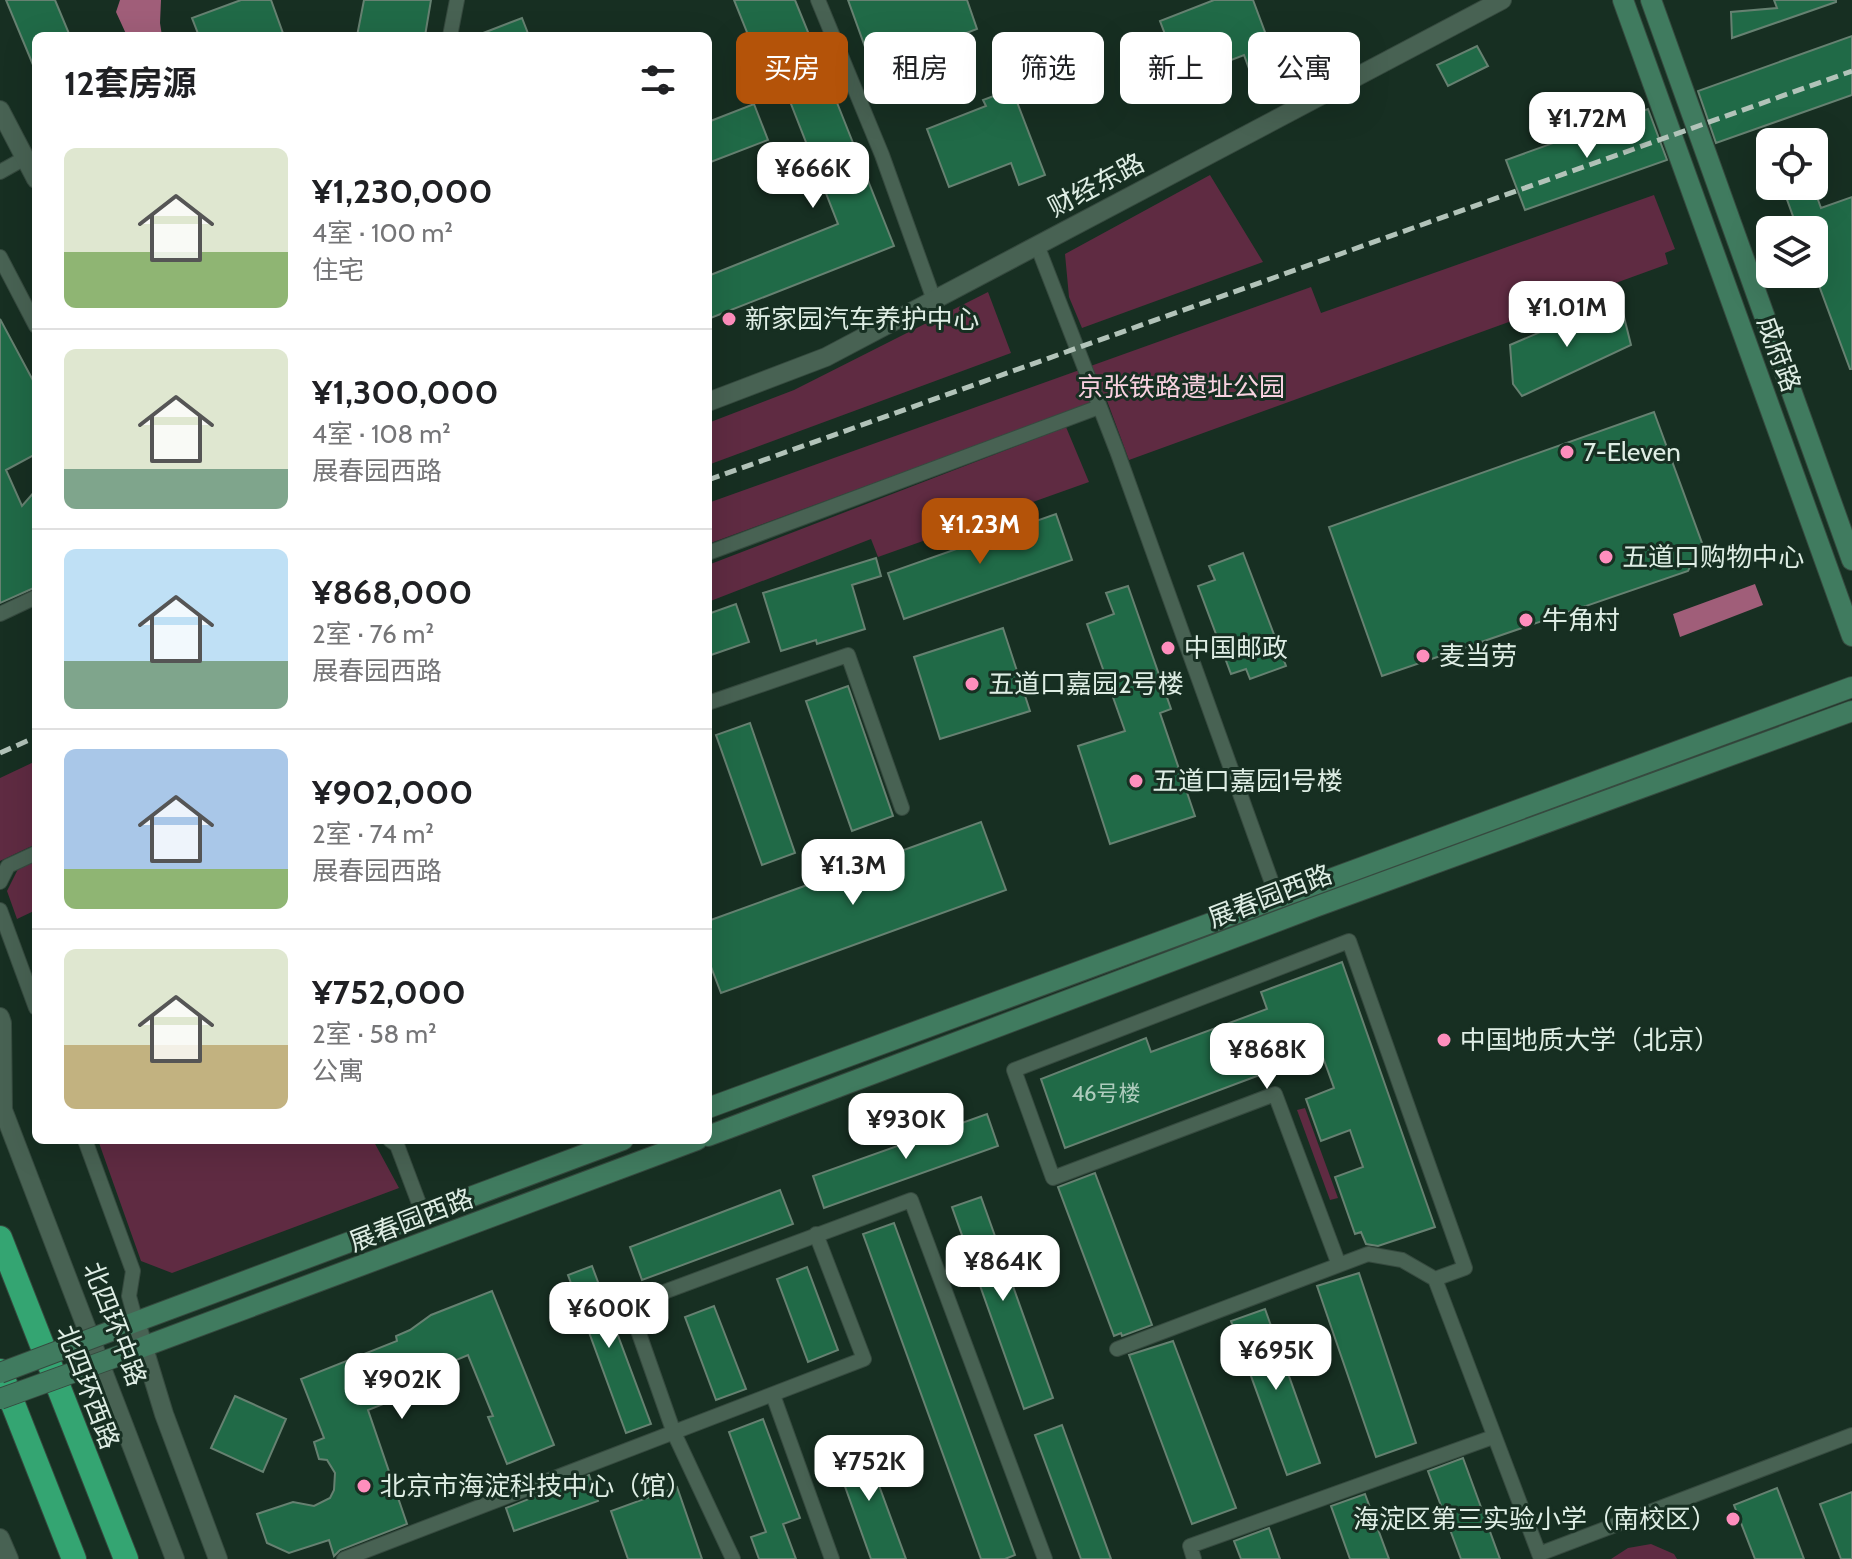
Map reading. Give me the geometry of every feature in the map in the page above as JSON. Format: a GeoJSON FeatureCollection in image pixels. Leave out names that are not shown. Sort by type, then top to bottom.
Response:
{"type":"FeatureCollection","features":[{"type":"Feature","properties":{"kind":"highway","name":"北四环西路"},"geometry":{"type":"LineString","coordinates":[[0,1238],[125,1557]]}},
{"type":"Feature","properties":{"kind":"highway"},"geometry":{"type":"LineString","coordinates":[[0,1372],[74,1559]]}},
{"type":"Feature","properties":{"kind":"main road","name":"成府路"},"geometry":{"type":"LineString","coordinates":[[1623,0],[1852,636]]}},
{"type":"Feature","properties":{"kind":"main road","name":"成府路"},"geometry":{"type":"LineString","coordinates":[[1651,0],[1852,560]]}},
{"type":"Feature","properties":{"kind":"main road","name":"展春园西路"},"geometry":{"type":"LineString","coordinates":[[712,1107],[1852,687]]}},
{"type":"Feature","properties":{"kind":"main road","name":"展春园西路"},"geometry":{"type":"LineString","coordinates":[[712,1134],[1315,907],[1852,711]]}},
{"type":"Feature","properties":{"kind":"main road","name":"展春园西路"},"geometry":{"type":"LineString","coordinates":[[0,1372],[612,1144]]}},
{"type":"Feature","properties":{"kind":"main road","name":"展春园西路"},"geometry":{"type":"LineString","coordinates":[[0,1399],[686,1144]]}},
{"type":"Feature","properties":{"kind":"street"},"geometry":{"type":"LineString","coordinates":[[451,32],[457,0]]}},
{"type":"Feature","properties":{"kind":"street"},"geometry":{"type":"LineString","coordinates":[[818,0],[882,155],[934,300]]}},
{"type":"Feature","properties":{"kind":"street","name":"财经东路"},"geometry":{"type":"LineString","coordinates":[[712,400],[826,357],[1502,0]]}},
{"type":"Feature","properties":{"kind":"street"},"geometry":{"type":"LineString","coordinates":[[0,110],[32,171]]}},
{"type":"Feature","properties":{"kind":"street"},"geometry":{"type":"LineString","coordinates":[[0,172],[25,158]]}},
{"type":"Feature","properties":{"kind":"street"},"geometry":{"type":"LineString","coordinates":[[1037,245],[1277,897]]}},
{"type":"Feature","properties":{"kind":"street"},"geometry":{"type":"LineString","coordinates":[[0,257],[32,318]]}},
{"type":"Feature","properties":{"kind":"street"},"geometry":{"type":"LineString","coordinates":[[712,552],[1099,407]]}},
{"type":"Feature","properties":{"kind":"street"},"geometry":{"type":"LineString","coordinates":[[0,614],[32,599]]}},
{"type":"Feature","properties":{"kind":"street"},"geometry":{"type":"LineString","coordinates":[[712,702],[848,655],[902,808]]}},
{"type":"Feature","properties":{"kind":"street"},"geometry":{"type":"LineString","coordinates":[[0,882],[8,866],[32,855]]}},
{"type":"Feature","properties":{"kind":"street"},"geometry":{"type":"LineString","coordinates":[[0,910],[32,997]]}},
{"type":"Feature","properties":{"kind":"street"},"geometry":{"type":"LineString","coordinates":[[1339,1265],[1275,1094],[1053,1178],[1014,1070],[1349,941],[1465,1268],[1435,1279]]}},
{"type":"Feature","properties":{"kind":"street"},"geometry":{"type":"LineString","coordinates":[[0,1017],[1,1106]]}},
{"type":"Feature","properties":{"kind":"street","name":"北四环中路"},"geometry":{"type":"LineString","coordinates":[[1,1106],[175,1559]]}},
{"type":"Feature","properties":{"kind":"street"},"geometry":{"type":"LineString","coordinates":[[86,1144],[133,1271],[129,1296],[136,1322],[133,1350],[164,1414],[218,1559]]}},
{"type":"Feature","properties":{"kind":"street"},"geometry":{"type":"LineString","coordinates":[[396,1144],[423,1214]]}},
{"type":"Feature","properties":{"kind":"street"},"geometry":{"type":"LineString","coordinates":[[733,1559],[674,1433],[629,1305],[911,1200],[1045,1559]]}},
{"type":"Feature","properties":{"kind":"street"},"geometry":{"type":"LineString","coordinates":[[344,1559],[864,1359],[816,1234]]}},
{"type":"Feature","properties":{"kind":"street"},"geometry":{"type":"LineString","coordinates":[[1117,1349],[1368,1254],[1402,1260],[1435,1279],[1540,1556],[1852,1435]]}},
{"type":"Feature","properties":{"kind":"street"},"geometry":{"type":"LineString","coordinates":[[773,1395],[832,1559]]}},
{"type":"Feature","properties":{"kind":"street"},"geometry":{"type":"LineString","coordinates":[[1194,1559],[1190,1546],[1493,1437]]}},
{"type":"Feature","properties":{"kind":"street"},"geometry":{"type":"LineString","coordinates":[[0,1538],[9,1559]]}},
{"type":"Feature","properties":{"kind":"green space"},"geometry":{"type":"Polygon","coordinates":[[[1210,175],[1263,262],[1082,328],[1069,297],[1065,254],[1210,175]]]}},
{"type":"Feature","properties":{"kind":"green space","name":"京张铁路遗址公园"},"geometry":{"type":"Polygon","coordinates":[[[1654,195],[1675,249],[1665,253],[1668,264],[1129,460],[1106,398],[712,543],[712,502],[1311,287],[1321,313],[1654,195]]]}},
{"type":"Feature","properties":{"kind":"green space"},"geometry":{"type":"Polygon","coordinates":[[[988,292],[1011,353],[712,464],[712,421],[794,390],[988,292]]]}},
{"type":"Feature","properties":{"kind":"green space"},"geometry":{"type":"Polygon","coordinates":[[[1066,427],[1089,482],[878,557],[871,539],[712,600],[712,563],[1066,427]]]}},
{"type":"Feature","properties":{"kind":"green space"},"geometry":{"type":"Polygon","coordinates":[[[32,763],[32,846],[0,861],[0,778],[32,763]]]}},
{"type":"Feature","properties":{"kind":"green space"},"geometry":{"type":"Polygon","coordinates":[[[32,863],[32,912],[17,919],[7,891],[18,869],[32,863]]]}},
{"type":"Feature","properties":{"kind":"green space"},"geometry":{"type":"Polygon","coordinates":[[[1305,1108],[1338,1198],[1330,1200],[1297,1110],[1305,1108]]]}},
{"type":"Feature","properties":{"kind":"green space"},"geometry":{"type":"Polygon","coordinates":[[[99,1144],[375,1144],[399,1188],[172,1273],[141,1261],[99,1144]]]}},
{"type":"Feature","properties":{"kind":"green space"},"geometry":{"type":"Polygon","coordinates":[[[1651,1544],[1674,1554],[1677,1559],[1611,1559],[1628,1548],[1651,1544]]]}},
{"type":"Feature","properties":{"kind":"shaded area"},"geometry":{"type":"Polygon","coordinates":[[[120,0],[161,0],[161,32],[125,32],[116,12],[120,0]]]}},
{"type":"Feature","properties":{"kind":"shaded area"},"geometry":{"type":"Polygon","coordinates":[[[1755,584],[1763,605],[1680,637],[1673,614],[1755,584]]]}},
{"type":"Feature","properties":{"kind":"building"},"geometry":{"type":"Polygon","coordinates":[[[6,0],[55,0],[68,32],[32,32],[32,62],[6,0]]]}},
{"type":"Feature","properties":{"kind":"building"},"geometry":{"type":"Polygon","coordinates":[[[241,0],[271,0],[283,32],[197,32],[192,18],[241,0]]]}},
{"type":"Feature","properties":{"kind":"building"},"geometry":{"type":"Polygon","coordinates":[[[364,0],[431,0],[426,32],[358,32],[364,0]]]}},
{"type":"Feature","properties":{"kind":"building"},"geometry":{"type":"Polygon","coordinates":[[[734,0],[795,0],[808,32],[747,32],[734,0]]]}},
{"type":"Feature","properties":{"kind":"building"},"geometry":{"type":"Polygon","coordinates":[[[848,0],[967,0],[977,29],[969,32],[864,32],[864,44],[848,0]]]}},
{"type":"Feature","properties":{"kind":"building"},"geometry":{"type":"Polygon","coordinates":[[[1214,0],[1253,0],[1265,32],[1248,32],[1248,66],[1244,55],[1232,60],[1232,32],[1164,32],[1160,21],[1214,0]]]}},
{"type":"Feature","properties":{"kind":"building"},"geometry":{"type":"Polygon","coordinates":[[[1774,0],[1836,2],[1732,38],[1731,12],[1777,8],[1774,0]]]}},
{"type":"Feature","properties":{"kind":"building"},"geometry":{"type":"Polygon","coordinates":[[[522,18],[527,32],[486,32],[522,18]]]}},
{"type":"Feature","properties":{"kind":"building"},"geometry":{"type":"Polygon","coordinates":[[[1852,36],[1852,95],[1716,143],[1698,91],[1852,36]]]}},
{"type":"Feature","properties":{"kind":"building"},"geometry":{"type":"Polygon","coordinates":[[[1477,46],[1488,66],[1448,86],[1437,65],[1477,46]]]}},
{"type":"Feature","properties":{"kind":"building"},"geometry":{"type":"Polygon","coordinates":[[[992,97],[992,104],[1018,104],[1045,175],[1019,185],[1011,163],[949,187],[927,129],[986,106],[983,100],[992,97]]]}},
{"type":"Feature","properties":{"kind":"building"},"geometry":{"type":"Polygon","coordinates":[[[754,104],[768,140],[712,161],[712,120],[754,104]]]}},
{"type":"Feature","properties":{"kind":"building"},"geometry":{"type":"Polygon","coordinates":[[[791,104],[838,104],[894,246],[712,317],[712,274],[838,224],[791,104]]]}},
{"type":"Feature","properties":{"kind":"building"},"geometry":{"type":"Polygon","coordinates":[[[1648,109],[1667,160],[1525,210],[1506,160],[1648,109]]]}},
{"type":"Feature","properties":{"kind":"building"},"geometry":{"type":"Polygon","coordinates":[[[1852,197],[1852,369],[1820,288],[1828,288],[1828,216],[1793,216],[1787,200],[1818,200],[1821,208],[1852,197]]]}},
{"type":"Feature","properties":{"kind":"building"},"geometry":{"type":"Polygon","coordinates":[[[1622,309],[1631,345],[1522,396],[1513,384],[1510,345],[1578,316],[1622,309]]]}},
{"type":"Feature","properties":{"kind":"building"},"geometry":{"type":"Polygon","coordinates":[[[0,319],[32,379],[32,456],[6,470],[22,506],[32,495],[32,589],[0,603],[0,319]]]}},
{"type":"Feature","properties":{"kind":"building","name":"五道口购物中心"},"geometry":{"type":"Polygon","coordinates":[[[1654,412],[1702,543],[1688,571],[1382,676],[1329,527],[1654,412]]]}},
{"type":"Feature","properties":{"kind":"building"},"geometry":{"type":"Polygon","coordinates":[[[1056,514],[1072,560],[904,619],[888,573],[1056,514]]]}},
{"type":"Feature","properties":{"kind":"building"},"geometry":{"type":"Polygon","coordinates":[[[1243,553],[1286,666],[1250,679],[1246,669],[1231,674],[1198,586],[1215,580],[1209,566],[1243,553]]]}},
{"type":"Feature","properties":{"kind":"building"},"geometry":{"type":"Polygon","coordinates":[[[876,558],[881,576],[852,585],[865,629],[781,651],[763,593],[876,558]]]}},
{"type":"Feature","properties":{"kind":"building"},"geometry":{"type":"Polygon","coordinates":[[[1128,586],[1171,709],[1160,713],[1195,816],[1110,844],[1078,746],[1125,731],[1087,624],[1114,614],[1106,593],[1128,586]]]}},
{"type":"Feature","properties":{"kind":"building"},"geometry":{"type":"Polygon","coordinates":[[[736,604],[749,642],[712,655],[712,613],[736,604]]]}},
{"type":"Feature","properties":{"kind":"building","name":"五道口嘉园2号楼"},"geometry":{"type":"Polygon","coordinates":[[[1003,628],[1030,711],[940,739],[914,657],[1003,628]]]}},
{"type":"Feature","properties":{"kind":"building"},"geometry":{"type":"Polygon","coordinates":[[[848,686],[893,816],[852,831],[806,701],[848,686]]]}},
{"type":"Feature","properties":{"kind":"building"},"geometry":{"type":"Polygon","coordinates":[[[750,723],[795,853],[762,865],[716,735],[750,723]]]}},
{"type":"Feature","properties":{"kind":"building"},"geometry":{"type":"Polygon","coordinates":[[[981,822],[1006,890],[721,993],[712,969],[712,920],[981,822]]]}},
{"type":"Feature","properties":{"kind":"building"},"geometry":{"type":"Polygon","coordinates":[[[1342,962],[1435,1227],[1378,1246],[1366,1244],[1361,1232],[1355,1234],[1335,1177],[1363,1167],[1350,1130],[1321,1141],[1306,1099],[1334,1088],[1321,1052],[1065,1148],[1041,1079],[1146,1038],[1151,1052],[1267,1009],[1261,992],[1342,962]]]}},
{"type":"Feature","properties":{"kind":"building"},"geometry":{"type":"Polygon","coordinates":[[[987,1114],[998,1146],[824,1208],[813,1176],[987,1114]]]}},
{"type":"Feature","properties":{"kind":"building"},"geometry":{"type":"Polygon","coordinates":[[[1095,1173],[1152,1325],[1122,1336],[1121,1333],[1114,1336],[1058,1187],[1095,1173]]]}},
{"type":"Feature","properties":{"kind":"building"},"geometry":{"type":"Polygon","coordinates":[[[780,1190],[793,1224],[642,1280],[630,1247],[780,1190]]]}},
{"type":"Feature","properties":{"kind":"building"},"geometry":{"type":"Polygon","coordinates":[[[981,1197],[1053,1398],[1024,1409],[952,1207],[981,1197]]]}},
{"type":"Feature","properties":{"kind":"building"},"geometry":{"type":"Polygon","coordinates":[[[894,1223],[1015,1555],[1005,1559],[981,1559],[863,1234],[894,1223]]]}},
{"type":"Feature","properties":{"kind":"building"},"geometry":{"type":"Polygon","coordinates":[[[592,1266],[651,1424],[626,1433],[568,1275],[592,1266]]]}},
{"type":"Feature","properties":{"kind":"building"},"geometry":{"type":"Polygon","coordinates":[[[807,1267],[838,1350],[808,1362],[777,1279],[807,1267]]]}},
{"type":"Feature","properties":{"kind":"building"},"geometry":{"type":"Polygon","coordinates":[[[1359,1273],[1416,1443],[1376,1457],[1317,1286],[1359,1273]]]}},
{"type":"Feature","properties":{"kind":"building"},"geometry":{"type":"Polygon","coordinates":[[[492,1291],[554,1445],[507,1464],[488,1417],[493,1416],[468,1355],[411,1379],[416,1391],[368,1410],[407,1524],[340,1550],[334,1556],[329,1540],[289,1553],[267,1543],[257,1514],[293,1502],[314,1506],[330,1498],[334,1490],[335,1473],[327,1460],[319,1459],[314,1442],[324,1438],[301,1379],[397,1341],[396,1336],[431,1315],[492,1291]]]}},
{"type":"Feature","properties":{"kind":"building"},"geometry":{"type":"Polygon","coordinates":[[[714,1306],[746,1389],[716,1400],[685,1317],[714,1306]]]}},
{"type":"Feature","properties":{"kind":"building"},"geometry":{"type":"Polygon","coordinates":[[[1265,1309],[1320,1463],[1287,1475],[1231,1321],[1265,1309]]]}},
{"type":"Feature","properties":{"kind":"building"},"geometry":{"type":"Polygon","coordinates":[[[1173,1341],[1236,1508],[1192,1524],[1129,1355],[1173,1341]]]}},
{"type":"Feature","properties":{"kind":"building"},"geometry":{"type":"Polygon","coordinates":[[[235,1396],[286,1419],[263,1472],[211,1448],[235,1396]]]}},
{"type":"Feature","properties":{"kind":"building"},"geometry":{"type":"Polygon","coordinates":[[[763,1419],[800,1518],[783,1524],[796,1559],[759,1559],[751,1537],[766,1532],[729,1432],[763,1419]]]}},
{"type":"Feature","properties":{"kind":"building"},"geometry":{"type":"Polygon","coordinates":[[[1062,1425],[1111,1559],[1081,1559],[1035,1435],[1062,1425]]]}},
{"type":"Feature","properties":{"kind":"building"},"geometry":{"type":"Polygon","coordinates":[[[863,1442],[906,1559],[871,1559],[833,1453],[863,1442]]]}},
{"type":"Feature","properties":{"kind":"building"},"geometry":{"type":"Polygon","coordinates":[[[1463,1458],[1500,1559],[1461,1559],[1428,1471],[1463,1458]]]}},
{"type":"Feature","properties":{"kind":"building"},"geometry":{"type":"Polygon","coordinates":[[[589,1475],[598,1501],[514,1531],[506,1508],[589,1475]]]}},
{"type":"Feature","properties":{"kind":"building"},"geometry":{"type":"Polygon","coordinates":[[[677,1487],[702,1559],[628,1559],[611,1511],[677,1487]]]}},
{"type":"Feature","properties":{"kind":"building"},"geometry":{"type":"Polygon","coordinates":[[[1777,1488],[1804,1559],[1755,1559],[1734,1505],[1777,1488]]]}},
{"type":"Feature","properties":{"kind":"building"},"geometry":{"type":"Polygon","coordinates":[[[1852,1492],[1852,1559],[1841,1559],[1820,1504],[1852,1492]]]}},
{"type":"Feature","properties":{"kind":"building"},"geometry":{"type":"Polygon","coordinates":[[[1365,1494],[1389,1559],[1350,1559],[1331,1506],[1365,1494]]]}},
{"type":"Feature","properties":{"kind":"building"},"geometry":{"type":"Polygon","coordinates":[[[1269,1528],[1280,1559],[1241,1559],[1234,1541],[1269,1528]]]}},
{"type":"Feature","properties":{"kind":"railway"},"geometry":{"type":"LineString","coordinates":[[712,479],[1852,71]]}},
{"type":"Feature","properties":{"kind":"railway"},"geometry":{"type":"LineString","coordinates":[[0,753],[32,739]]}},
{"type":"Feature","properties":{"kind":"place","name":"新家园汽车养护中心"},"geometry":{"type":"Point","coordinates":[729,319]}},
{"type":"Feature","properties":{"kind":"place","name":"7-Eleven"},"geometry":{"type":"Point","coordinates":[1567,452]}},
{"type":"Feature","properties":{"kind":"place","name":"五道口购物中心"},"geometry":{"type":"Point","coordinates":[1606,557]}},
{"type":"Feature","properties":{"kind":"place","name":"牛角村"},"geometry":{"type":"Point","coordinates":[1526,620]}},
{"type":"Feature","properties":{"kind":"place","name":"中国邮政"},"geometry":{"type":"Point","coordinates":[1168,648]}},
{"type":"Feature","properties":{"kind":"place","name":"麦当劳"},"geometry":{"type":"Point","coordinates":[1423,656]}},
{"type":"Feature","properties":{"kind":"place","name":"五道口嘉园2号楼"},"geometry":{"type":"Point","coordinates":[972,684]}},
{"type":"Feature","properties":{"kind":"place","name":"五道口嘉园1号楼"},"geometry":{"type":"Point","coordinates":[1136,781]}},
{"type":"Feature","properties":{"kind":"place","name":"中国地质大学（北京）"},"geometry":{"type":"Point","coordinates":[1444,1040]}},
{"type":"Feature","properties":{"kind":"place","name":"北京市海淀科技中心（馆）"},"geometry":{"type":"Point","coordinates":[364,1486]}},
{"type":"Feature","properties":{"kind":"place","name":"海淀区第三实验小学（南校区）"},"geometry":{"type":"Point","coordinates":[1733,1519]}}]}
